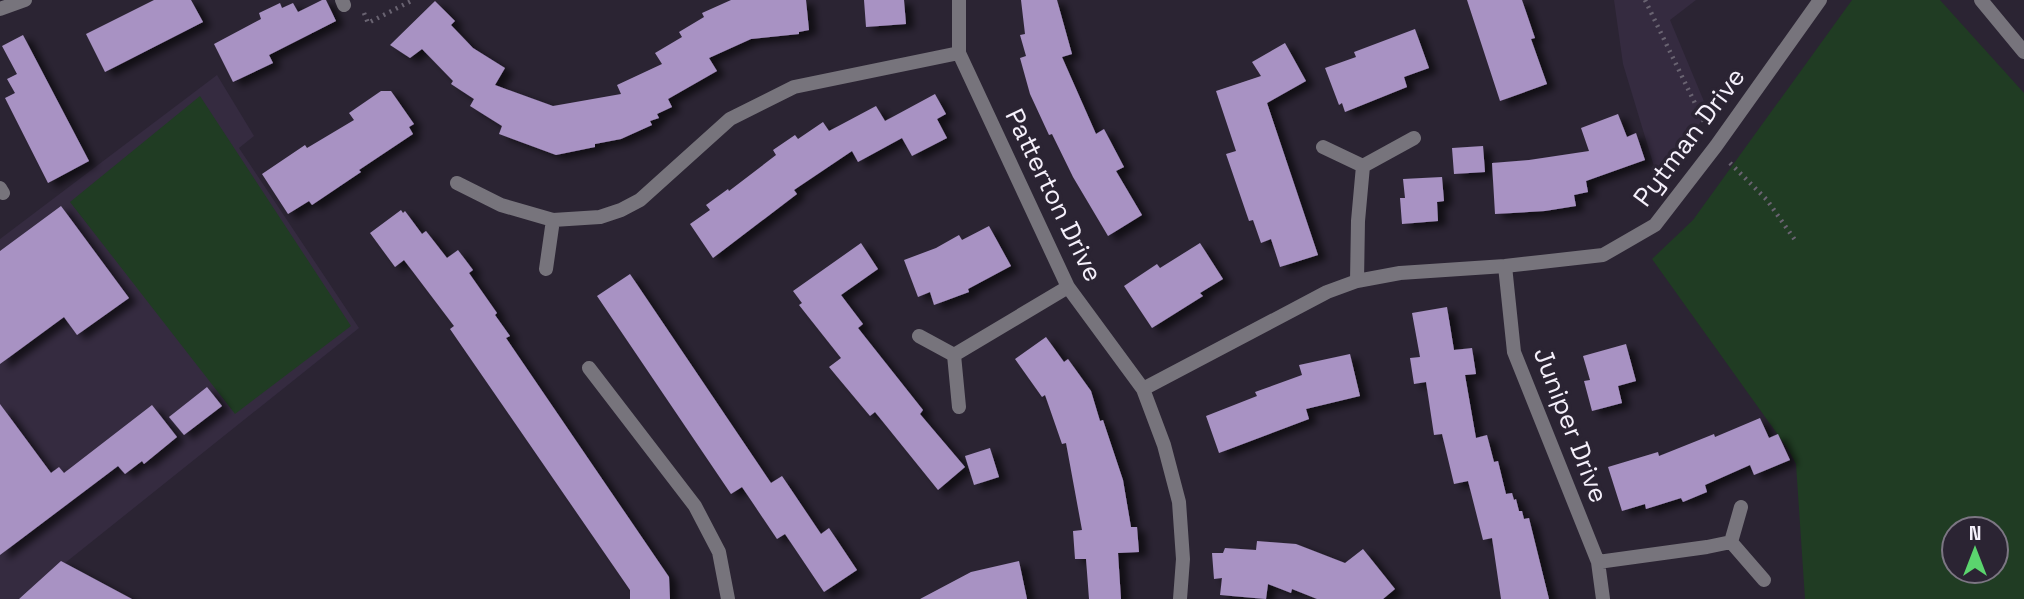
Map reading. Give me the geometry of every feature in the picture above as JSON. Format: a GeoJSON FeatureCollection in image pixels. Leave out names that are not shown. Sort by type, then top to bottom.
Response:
{"type":"FeatureCollection","features":[{"type":"Feature","properties":{"kind":"street"},"geometry":{"type":"LineString","coordinates":[[0,9],[25,0]]}},
{"type":"Feature","properties":{"kind":"street","name":"Patterton Drive"},"geometry":{"type":"LineString","coordinates":[[958,0],[959,53],[1068,287],[1143,389],[1164,445],[1179,502],[1183,559],[1180,599]]}},
{"type":"Feature","properties":{"kind":"street","name":"Pytman Drive"},"geometry":{"type":"LineString","coordinates":[[1143,389],[1327,292],[1357,281],[1400,273],[1505,267],[1603,255],[1656,225],[1820,0]]}},
{"type":"Feature","properties":{"kind":"street"},"geometry":{"type":"LineString","coordinates":[[1981,0],[2024,50]]}},
{"type":"Feature","properties":{"kind":"street"},"geometry":{"type":"LineString","coordinates":[[457,183],[501,205],[553,220],[600,216],[621,210],[640,200],[730,119],[794,87],[959,53]]}},
{"type":"Feature","properties":{"kind":"street"},"geometry":{"type":"LineString","coordinates":[[1363,166],[1414,138]]}},
{"type":"Feature","properties":{"kind":"street"},"geometry":{"type":"LineString","coordinates":[[1323,147],[1363,166]]}},
{"type":"Feature","properties":{"kind":"street"},"geometry":{"type":"LineString","coordinates":[[1357,281],[1358,221],[1363,166]]}},
{"type":"Feature","properties":{"kind":"street"},"geometry":{"type":"LineString","coordinates":[[546,268],[553,220]]}},
{"type":"Feature","properties":{"kind":"street","name":"Juniper Drive"},"geometry":{"type":"LineString","coordinates":[[1505,267],[1514,352],[1598,562],[1604,599]]}},
{"type":"Feature","properties":{"kind":"street"},"geometry":{"type":"LineString","coordinates":[[954,355],[1068,287]]}},
{"type":"Feature","properties":{"kind":"street"},"geometry":{"type":"LineString","coordinates":[[919,336],[954,355]]}},
{"type":"Feature","properties":{"kind":"street"},"geometry":{"type":"LineString","coordinates":[[954,355],[959,407]]}},
{"type":"Feature","properties":{"kind":"street"},"geometry":{"type":"LineString","coordinates":[[589,368],[695,506],[719,552],[728,599]]}},
{"type":"Feature","properties":{"kind":"street"},"geometry":{"type":"LineString","coordinates":[[1731,542],[1741,507]]}},
{"type":"Feature","properties":{"kind":"street"},"geometry":{"type":"LineString","coordinates":[[1598,562],[1731,542]]}},
{"type":"Feature","properties":{"kind":"street"},"geometry":{"type":"LineString","coordinates":[[1731,542],[1764,580]]}},
{"type":"Feature","properties":{"kind":"path"},"geometry":{"type":"LineString","coordinates":[[363,11],[368,23],[413,0]]}},
{"type":"Feature","properties":{"kind":"path"},"geometry":{"type":"LineString","coordinates":[[1645,0],[1716,146],[1767,200],[1795,240]]}},
{"type":"Feature","properties":{"kind":"shaded area"},"geometry":{"type":"Polygon","coordinates":[[[1614,0],[1696,0],[1670,20],[1708,111],[1659,183],[1623,64],[1614,0]]]}},
{"type":"Feature","properties":{"kind":"shaded area"},"geometry":{"type":"Polygon","coordinates":[[[217,75],[254,136],[239,148],[359,328],[20,599],[0,599],[0,239],[217,75]]]}},
{"type":"Feature","properties":{"kind":"green space"},"geometry":{"type":"Polygon","coordinates":[[[1852,0],[1940,0],[2024,93],[2024,599],[1805,599],[1796,464],[1652,259],[1693,220],[1852,0]]]}},
{"type":"Feature","properties":{"kind":"green space"},"geometry":{"type":"Polygon","coordinates":[[[200,96],[351,326],[235,414],[70,202],[200,96]]]}},
{"type":"Feature","properties":{"kind":"building"},"geometry":{"type":"Polygon","coordinates":[[[154,0],[191,0],[203,22],[105,72],[86,34],[154,0]]]}},
{"type":"Feature","properties":{"kind":"building"},"geometry":{"type":"Polygon","coordinates":[[[326,0],[336,21],[269,55],[273,63],[233,82],[214,44],[261,19],[259,13],[280,3],[282,8],[293,3],[298,12],[326,0]]]}},
{"type":"Feature","properties":{"kind":"building"},"geometry":{"type":"Polygon","coordinates":[[[731,0],[806,0],[809,30],[799,34],[751,39],[709,58],[717,71],[668,99],[672,107],[657,114],[659,118],[650,121],[652,125],[621,139],[556,155],[499,134],[502,126],[470,106],[474,99],[451,84],[453,81],[422,49],[410,58],[390,45],[435,1],[455,21],[451,25],[473,48],[505,68],[495,85],[553,106],[621,94],[617,85],[662,64],[655,53],[682,37],[679,32],[704,17],[702,13],[731,0]]]}},
{"type":"Feature","properties":{"kind":"building"},"geometry":{"type":"Polygon","coordinates":[[[864,0],[904,0],[906,24],[866,27],[864,0]]]}},
{"type":"Feature","properties":{"kind":"building"},"geometry":{"type":"Polygon","coordinates":[[[1021,0],[1057,0],[1072,54],[1062,57],[1096,134],[1104,129],[1124,167],[1116,171],[1142,215],[1108,236],[1073,177],[1052,134],[1049,135],[1030,94],[1020,58],[1026,56],[1020,35],[1025,34],[1021,0]]]}},
{"type":"Feature","properties":{"kind":"building"},"geometry":{"type":"Polygon","coordinates":[[[1467,0],[1522,0],[1535,38],[1531,39],[1547,84],[1500,101],[1467,0]]]}},
{"type":"Feature","properties":{"kind":"building"},"geometry":{"type":"Polygon","coordinates":[[[1415,29],[1429,68],[1404,77],[1407,87],[1345,112],[1342,103],[1339,105],[1325,68],[1356,57],[1354,52],[1415,29]]]}},
{"type":"Feature","properties":{"kind":"building"},"geometry":{"type":"Polygon","coordinates":[[[23,35],[89,161],[48,183],[5,98],[15,93],[7,79],[17,74],[2,46],[23,35]]]}},
{"type":"Feature","properties":{"kind":"building"},"geometry":{"type":"Polygon","coordinates":[[[1285,43],[1306,81],[1267,103],[1318,255],[1280,267],[1271,239],[1261,243],[1253,220],[1249,221],[1226,154],[1236,151],[1216,91],[1261,76],[1252,62],[1285,43]]]}},
{"type":"Feature","properties":{"kind":"building"},"geometry":{"type":"Polygon","coordinates":[[[381,91],[391,91],[414,124],[409,127],[413,134],[312,205],[309,201],[288,214],[262,174],[305,145],[307,148],[354,120],[349,113],[381,91]]]}},
{"type":"Feature","properties":{"kind":"building"},"geometry":{"type":"Polygon","coordinates":[[[935,94],[946,114],[937,119],[947,138],[912,156],[902,138],[858,162],[852,151],[794,190],[797,194],[713,258],[690,224],[710,210],[706,205],[776,155],[773,150],[795,135],[798,139],[823,122],[829,131],[876,106],[885,121],[935,94]]]}},
{"type":"Feature","properties":{"kind":"building"},"geometry":{"type":"Polygon","coordinates":[[[1618,114],[1627,137],[1636,133],[1645,160],[1586,181],[1588,192],[1574,195],[1576,206],[1495,214],[1492,163],[1589,151],[1581,128],[1618,114]]]}},
{"type":"Feature","properties":{"kind":"building"},"geometry":{"type":"Polygon","coordinates":[[[1483,146],[1485,172],[1454,174],[1452,148],[1483,146]]]}},
{"type":"Feature","properties":{"kind":"building"},"geometry":{"type":"Polygon","coordinates":[[[1442,177],[1444,201],[1437,202],[1438,221],[1402,224],[1400,198],[1405,198],[1403,179],[1442,177]]]}},
{"type":"Feature","properties":{"kind":"building"},"geometry":{"type":"Polygon","coordinates":[[[61,206],[129,298],[77,335],[64,317],[0,364],[0,251],[61,206]]]}},
{"type":"Feature","properties":{"kind":"building"},"geometry":{"type":"Polygon","coordinates":[[[401,210],[403,213],[405,211],[422,234],[426,231],[447,258],[458,250],[473,270],[469,273],[497,313],[495,315],[510,336],[506,338],[669,577],[670,599],[630,599],[630,590],[450,329],[454,326],[404,260],[395,267],[370,233],[401,210]]]}},
{"type":"Feature","properties":{"kind":"building"},"geometry":{"type":"Polygon","coordinates":[[[989,226],[1011,266],[968,289],[969,292],[934,305],[930,292],[918,297],[904,260],[936,248],[959,235],[962,240],[989,226]]]}},
{"type":"Feature","properties":{"kind":"building"},"geometry":{"type":"Polygon","coordinates":[[[861,243],[878,269],[841,295],[863,324],[858,328],[923,410],[920,414],[965,467],[938,490],[875,412],[870,416],[829,367],[841,358],[799,305],[802,303],[793,291],[861,243]]]}},
{"type":"Feature","properties":{"kind":"building"},"geometry":{"type":"Polygon","coordinates":[[[1200,243],[1223,279],[1200,293],[1203,296],[1152,328],[1124,286],[1157,264],[1160,268],[1200,243]]]}},
{"type":"Feature","properties":{"kind":"building"},"geometry":{"type":"Polygon","coordinates":[[[630,274],[771,483],[782,476],[821,534],[829,528],[857,570],[824,592],[785,534],[777,539],[742,487],[731,494],[597,296],[630,274]]]}},
{"type":"Feature","properties":{"kind":"building"},"geometry":{"type":"Polygon","coordinates":[[[1447,307],[1454,350],[1472,348],[1476,374],[1465,375],[1476,438],[1487,435],[1494,462],[1498,461],[1506,494],[1512,493],[1524,519],[1529,518],[1549,599],[1501,599],[1492,538],[1483,540],[1468,481],[1454,484],[1442,434],[1434,435],[1426,382],[1414,384],[1410,358],[1420,357],[1412,313],[1447,307]]]}},
{"type":"Feature","properties":{"kind":"building"},"geometry":{"type":"Polygon","coordinates":[[[1046,337],[1064,362],[1068,359],[1091,391],[1123,480],[1131,527],[1137,527],[1139,552],[1118,553],[1121,599],[1089,599],[1086,559],[1075,559],[1073,531],[1082,530],[1066,443],[1062,444],[1045,395],[1042,397],[1015,359],[1046,337]]]}},
{"type":"Feature","properties":{"kind":"building"},"geometry":{"type":"Polygon","coordinates":[[[1626,344],[1636,381],[1618,386],[1622,403],[1592,411],[1584,381],[1590,380],[1583,356],[1626,344]]]}},
{"type":"Feature","properties":{"kind":"building"},"geometry":{"type":"Polygon","coordinates":[[[1350,354],[1360,396],[1306,409],[1309,419],[1219,453],[1206,416],[1257,396],[1255,392],[1302,375],[1299,365],[1350,354]]]}},
{"type":"Feature","properties":{"kind":"building"},"geometry":{"type":"Polygon","coordinates":[[[207,387],[222,406],[184,435],[169,417],[207,387]]]}},
{"type":"Feature","properties":{"kind":"building"},"geometry":{"type":"Polygon","coordinates":[[[0,404],[51,473],[59,467],[64,473],[152,405],[177,437],[144,464],[142,461],[125,474],[118,466],[0,555],[0,404]]]}},
{"type":"Feature","properties":{"kind":"building"},"geometry":{"type":"Polygon","coordinates":[[[1760,418],[1769,438],[1778,434],[1790,460],[1754,475],[1750,465],[1705,485],[1707,492],[1683,502],[1681,498],[1646,509],[1645,504],[1622,511],[1608,467],[1658,452],[1659,456],[1760,418]]]}},
{"type":"Feature","properties":{"kind":"building"},"geometry":{"type":"Polygon","coordinates":[[[990,448],[999,477],[974,485],[965,456],[990,448]]]}},
{"type":"Feature","properties":{"kind":"building"},"geometry":{"type":"Polygon","coordinates":[[[1257,541],[1296,544],[1345,563],[1363,549],[1395,589],[1383,599],[1317,599],[1292,589],[1291,593],[1268,584],[1266,599],[1220,595],[1222,578],[1214,579],[1212,553],[1223,553],[1225,548],[1256,550],[1257,541]]]}},
{"type":"Feature","properties":{"kind":"building"},"geometry":{"type":"Polygon","coordinates":[[[61,561],[132,599],[19,599],[61,561]]]}},
{"type":"Feature","properties":{"kind":"building"},"geometry":{"type":"Polygon","coordinates":[[[1019,561],[1027,599],[920,599],[971,572],[1019,561]]]}}]}
